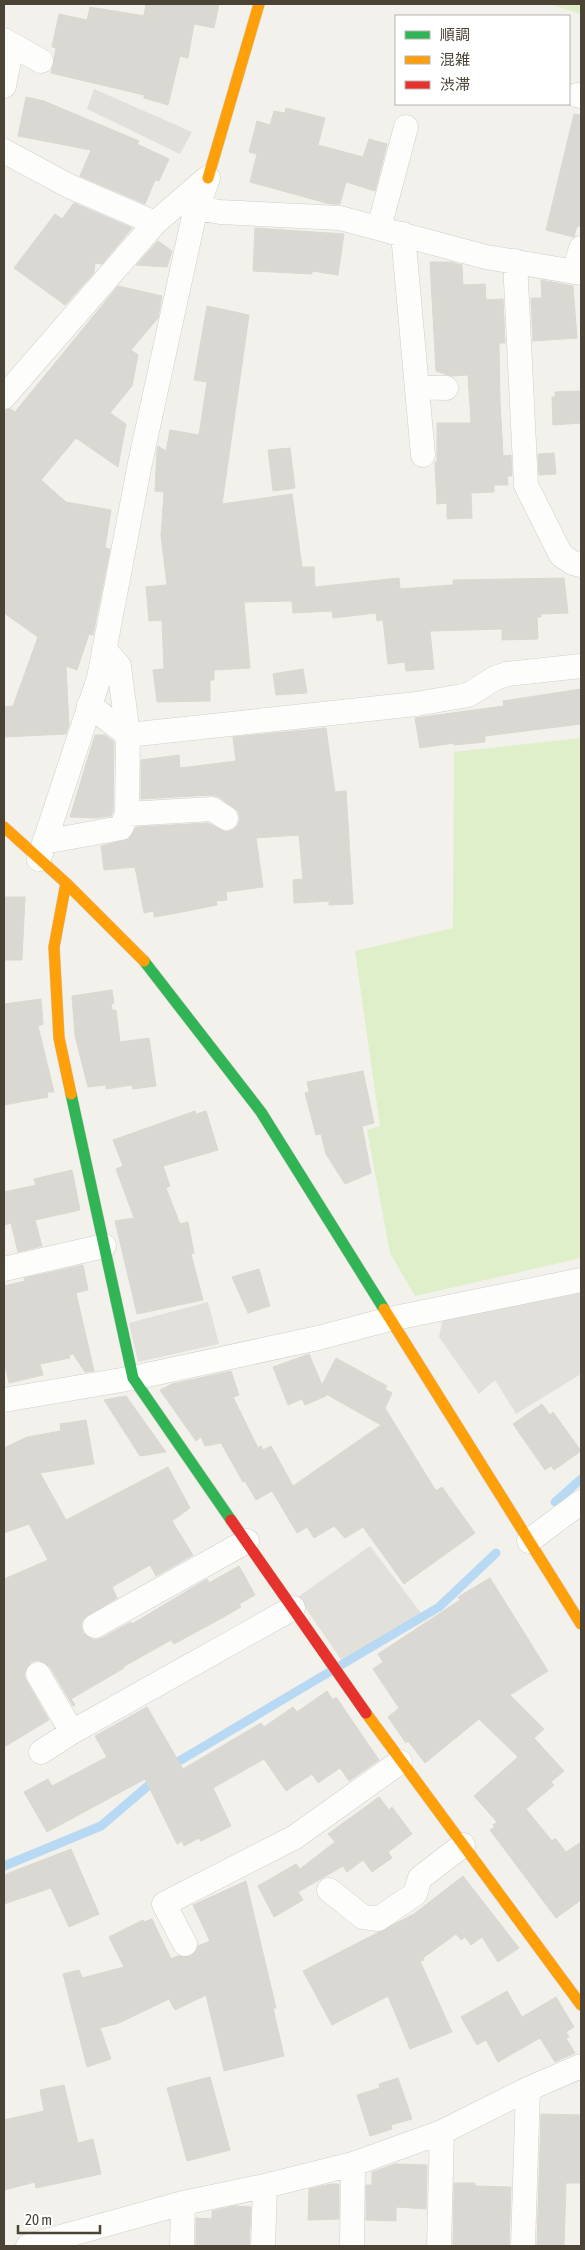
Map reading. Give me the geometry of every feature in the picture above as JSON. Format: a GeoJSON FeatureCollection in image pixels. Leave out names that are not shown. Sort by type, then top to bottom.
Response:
{"type":"FeatureCollection","features":[{"type":"Feature","properties":{"kind":"street"},"geometry":{"type":"LineString","coordinates":[[41,851],[99,678],[140,463],[197,208],[208,178],[258,4]]}},
{"type":"Feature","properties":{"kind":"street"},"geometry":{"type":"LineString","coordinates":[[4,86],[8,43],[41,62]]}},
{"type":"Feature","properties":{"kind":"street"},"geometry":{"type":"LineString","coordinates":[[379,228],[406,128]]}},
{"type":"Feature","properties":{"kind":"street"},"geometry":{"type":"LineString","coordinates":[[4,151],[69,186],[155,223]]}},
{"type":"Feature","properties":{"kind":"street"},"geometry":{"type":"LineString","coordinates":[[4,398],[155,223],[208,178]]}},
{"type":"Feature","properties":{"kind":"street"},"geometry":{"type":"LineString","coordinates":[[197,208],[220,212],[340,218],[486,256],[578,272],[581,248]]}},
{"type":"Feature","properties":{"kind":"street"},"geometry":{"type":"LineString","coordinates":[[403,234],[423,455]]}},
{"type":"Feature","properties":{"kind":"street"},"geometry":{"type":"LineString","coordinates":[[515,261],[526,485],[561,555],[581,565]]}},
{"type":"Feature","properties":{"kind":"street"},"geometry":{"type":"LineString","coordinates":[[416,388],[446,388]]}},
{"type":"Feature","properties":{"kind":"street"},"geometry":{"type":"LineString","coordinates":[[41,851],[122,828],[128,814],[128,735],[119,666],[104,649]]}},
{"type":"Feature","properties":{"kind":"street"},"geometry":{"type":"LineString","coordinates":[[90,705],[128,735],[416,704],[468,695],[495,678],[507,674],[581,666]]}},
{"type":"Feature","properties":{"kind":"street"},"geometry":{"type":"LineString","coordinates":[[128,814],[212,809],[226,818]]}},
{"type":"Feature","properties":{"kind":"street"},"geometry":{"type":"LineString","coordinates":[[8,835],[41,851],[66,883],[147,966],[261,1112],[581,1624]]}},
{"type":"Feature","properties":{"kind":"street"},"geometry":{"type":"LineString","coordinates":[[66,883],[54,947],[60,1038],[133,1378],[400,1762],[581,2005]]}},
{"type":"Feature","properties":{"kind":"street"},"geometry":{"type":"LineString","coordinates":[[4,1269],[104,1246]]}},
{"type":"Feature","properties":{"kind":"street"},"geometry":{"type":"LineString","coordinates":[[4,1400],[133,1378],[318,1338],[390,1319],[581,1280]]}},
{"type":"Feature","properties":{"kind":"street"},"geometry":{"type":"LineString","coordinates":[[529,1541],[581,1502]]}},
{"type":"Feature","properties":{"kind":"street"},"geometry":{"type":"LineString","coordinates":[[95,1626],[248,1541]]}},
{"type":"Feature","properties":{"kind":"street"},"geometry":{"type":"LineString","coordinates":[[41,1752],[72,1732],[293,1608]]}},
{"type":"Feature","properties":{"kind":"street"},"geometry":{"type":"LineString","coordinates":[[38,1674],[72,1732]]}},
{"type":"Feature","properties":{"kind":"street"},"geometry":{"type":"LineString","coordinates":[[184,1944],[164,1904],[296,1837],[400,1762]]}},
{"type":"Feature","properties":{"kind":"street"},"geometry":{"type":"LineString","coordinates":[[329,1890],[363,1917],[378,1919],[414,1894],[420,1878],[463,1845]]}},
{"type":"Feature","properties":{"kind":"street"},"geometry":{"type":"LineString","coordinates":[[28,2246],[183,2203],[265,2186],[353,2164],[442,2132],[528,2089],[581,2066]]}},
{"type":"Feature","properties":{"kind":"street"},"geometry":{"type":"LineString","coordinates":[[523,2246],[528,2089]]}},
{"type":"Feature","properties":{"kind":"street"},"geometry":{"type":"LineString","coordinates":[[439,2246],[442,2132]]}},
{"type":"Feature","properties":{"kind":"street"},"geometry":{"type":"LineString","coordinates":[[352,2246],[353,2164]]}},
{"type":"Feature","properties":{"kind":"street"},"geometry":{"type":"LineString","coordinates":[[263,2246],[265,2186]]}},
{"type":"Feature","properties":{"kind":"street"},"geometry":{"type":"LineString","coordinates":[[182,2246],[183,2203]]}},
{"type":"Feature","properties":{"kind":"green space"},"geometry":{"type":"Polygon","coordinates":[[[549,4],[581,4],[581,14],[549,4]]]}},
{"type":"Feature","properties":{"kind":"green space"},"geometry":{"type":"Polygon","coordinates":[[[581,738],[581,1258],[415,1296],[390,1253],[367,1130],[380,1126],[355,951],[453,928],[454,752],[581,738]]]}},
{"type":"Feature","properties":{"kind":"shaded area"},"geometry":{"type":"Polygon","coordinates":[[[94,89],[192,132],[180,154],[87,109],[94,89]]]}},
{"type":"Feature","properties":{"kind":"shaded area"},"geometry":{"type":"Polygon","coordinates":[[[581,1289],[581,1374],[516,1414],[495,1380],[479,1394],[439,1337],[443,1318],[581,1289]]]}},
{"type":"Feature","properties":{"kind":"shaded area"},"geometry":{"type":"Polygon","coordinates":[[[208,1302],[219,1344],[138,1362],[129,1323],[208,1302]]]}},
{"type":"Feature","properties":{"kind":"shaded area"},"geometry":{"type":"Polygon","coordinates":[[[370,1546],[421,1613],[342,1661],[298,1597],[370,1546]]]}},
{"type":"Feature","properties":{"kind":"building"},"geometry":{"type":"Polygon","coordinates":[[[146,4],[219,4],[214,28],[194,24],[188,58],[180,56],[168,105],[144,98],[144,95],[51,73],[56,48],[52,47],[59,14],[87,20],[90,7],[163,19],[144,15],[146,4]]]}},
{"type":"Feature","properties":{"kind":"building"},"geometry":{"type":"Polygon","coordinates":[[[26,97],[44,101],[139,141],[137,144],[169,159],[159,181],[155,180],[145,204],[80,176],[91,150],[18,136],[26,97]]]}},
{"type":"Feature","properties":{"kind":"building"},"geometry":{"type":"Polygon","coordinates":[[[286,108],[325,118],[318,145],[363,157],[369,139],[387,144],[375,191],[346,182],[340,204],[330,204],[250,182],[257,154],[249,152],[257,121],[270,125],[274,111],[285,113],[286,108]]]}},
{"type":"Feature","properties":{"kind":"building"},"geometry":{"type":"Polygon","coordinates":[[[574,114],[581,115],[581,227],[577,226],[574,237],[546,230],[574,114]]]}},
{"type":"Feature","properties":{"kind":"building"},"geometry":{"type":"Polygon","coordinates":[[[74,203],[132,228],[102,264],[95,263],[94,273],[65,305],[14,268],[55,214],[62,219],[74,203]]]}},
{"type":"Feature","properties":{"kind":"building"},"geometry":{"type":"Polygon","coordinates":[[[255,228],[344,234],[338,275],[312,271],[312,274],[253,271],[255,228]]]}},
{"type":"Feature","properties":{"kind":"building"},"geometry":{"type":"Polygon","coordinates":[[[158,241],[172,251],[167,267],[136,265],[158,241]]]}},
{"type":"Feature","properties":{"kind":"building"},"geometry":{"type":"Polygon","coordinates":[[[430,262],[451,262],[462,265],[463,285],[485,284],[486,300],[503,299],[505,343],[499,343],[500,401],[503,456],[511,455],[512,476],[507,476],[508,485],[494,485],[494,492],[471,493],[472,518],[447,519],[447,503],[437,504],[435,462],[437,462],[437,423],[471,423],[468,375],[451,376],[436,371],[430,262]]]}},
{"type":"Feature","properties":{"kind":"building"},"geometry":{"type":"Polygon","coordinates":[[[541,280],[573,286],[577,338],[533,341],[531,298],[542,298],[541,280]]]}},
{"type":"Feature","properties":{"kind":"building"},"geometry":{"type":"Polygon","coordinates":[[[118,286],[162,296],[158,318],[131,350],[138,355],[132,386],[110,413],[126,424],[118,467],[76,438],[41,480],[66,502],[111,510],[105,548],[110,549],[93,635],[89,634],[77,670],[66,666],[69,725],[66,734],[4,737],[4,707],[13,706],[38,637],[4,613],[4,410],[11,409],[15,412],[118,286]]]}},
{"type":"Feature","properties":{"kind":"building"},"geometry":{"type":"Polygon","coordinates":[[[207,306],[249,315],[222,504],[292,494],[302,567],[314,567],[315,587],[399,578],[400,589],[453,585],[453,580],[564,578],[568,613],[541,614],[541,617],[537,617],[538,639],[502,640],[502,629],[430,631],[434,669],[406,671],[405,662],[388,664],[383,620],[377,621],[376,613],[333,618],[332,611],[293,613],[292,601],[244,602],[250,668],[214,670],[214,680],[210,680],[210,701],[157,702],[153,670],[164,669],[162,620],[149,621],[146,587],[167,585],[161,536],[164,492],[155,491],[157,450],[158,446],[166,451],[170,430],[199,435],[207,382],[194,380],[207,306]]]}},
{"type":"Feature","properties":{"kind":"building"},"geometry":{"type":"Polygon","coordinates":[[[581,391],[581,423],[553,425],[552,397],[555,397],[555,392],[581,391]]]}},
{"type":"Feature","properties":{"kind":"building"},"geometry":{"type":"Polygon","coordinates":[[[290,448],[295,488],[273,491],[268,450],[290,448]]]}},
{"type":"Feature","properties":{"kind":"building"},"geometry":{"type":"Polygon","coordinates":[[[554,453],[556,474],[539,475],[538,454],[554,453]]]}},
{"type":"Feature","properties":{"kind":"building"},"geometry":{"type":"Polygon","coordinates":[[[303,669],[307,693],[276,695],[273,674],[303,669]]]}},
{"type":"Feature","properties":{"kind":"building"},"geometry":{"type":"Polygon","coordinates":[[[581,689],[581,724],[485,736],[485,742],[454,745],[454,743],[420,748],[415,718],[504,706],[503,701],[581,689]]]}},
{"type":"Feature","properties":{"kind":"building"},"geometry":{"type":"Polygon","coordinates":[[[326,728],[335,792],[346,791],[353,904],[329,905],[329,901],[294,903],[293,880],[303,879],[299,835],[256,838],[263,887],[226,892],[227,900],[216,901],[217,905],[177,913],[154,917],[154,911],[144,913],[135,867],[104,870],[101,846],[129,839],[136,827],[208,823],[226,832],[233,830],[238,825],[240,818],[238,811],[219,797],[211,795],[141,799],[141,760],[179,755],[180,768],[236,761],[233,737],[326,728]]]}},
{"type":"Feature","properties":{"kind":"building"},"geometry":{"type":"Polygon","coordinates":[[[95,735],[105,735],[114,742],[113,811],[111,816],[97,818],[70,817],[95,735]]]}},
{"type":"Feature","properties":{"kind":"building"},"geometry":{"type":"Polygon","coordinates":[[[4,897],[25,897],[22,960],[4,960],[4,897]]]}},
{"type":"Feature","properties":{"kind":"building"},"geometry":{"type":"Polygon","coordinates":[[[112,990],[114,1003],[111,1004],[112,1010],[116,1010],[120,1042],[149,1038],[156,1086],[133,1089],[132,1085],[106,1089],[106,1085],[88,1087],[75,1036],[72,996],[112,990]]]}},
{"type":"Feature","properties":{"kind":"building"},"geometry":{"type":"Polygon","coordinates":[[[41,999],[43,1024],[38,1026],[54,1092],[47,1092],[48,1097],[4,1105],[4,1004],[41,999]]]}},
{"type":"Feature","properties":{"kind":"building"},"geometry":{"type":"Polygon","coordinates":[[[363,1071],[374,1123],[362,1126],[371,1173],[345,1184],[326,1154],[321,1134],[316,1135],[305,1093],[309,1092],[307,1082],[363,1071]]]}},
{"type":"Feature","properties":{"kind":"building"},"geometry":{"type":"Polygon","coordinates":[[[195,1111],[196,1114],[206,1111],[218,1150],[163,1166],[170,1186],[166,1188],[180,1224],[188,1222],[194,1253],[191,1254],[203,1300],[137,1314],[115,1221],[134,1218],[116,1169],[123,1166],[113,1140],[195,1111]]]}},
{"type":"Feature","properties":{"kind":"building"},"geometry":{"type":"Polygon","coordinates":[[[72,1170],[80,1210],[35,1220],[42,1246],[18,1252],[11,1223],[4,1225],[4,1192],[36,1185],[34,1179],[72,1170]]]}},
{"type":"Feature","properties":{"kind":"building"},"geometry":{"type":"Polygon","coordinates":[[[83,1265],[88,1290],[76,1293],[94,1371],[85,1372],[73,1354],[69,1355],[70,1358],[40,1364],[43,1375],[9,1383],[4,1360],[4,1286],[25,1281],[24,1278],[83,1265]]]}},
{"type":"Feature","properties":{"kind":"building"},"geometry":{"type":"Polygon","coordinates":[[[259,1269],[270,1306],[248,1313],[232,1277],[259,1269]]]}},
{"type":"Feature","properties":{"kind":"building"},"geometry":{"type":"Polygon","coordinates":[[[309,1354],[322,1385],[336,1358],[387,1386],[385,1389],[392,1393],[385,1408],[436,1491],[442,1487],[475,1533],[404,1584],[363,1527],[345,1538],[334,1526],[314,1538],[307,1527],[297,1533],[272,1491],[256,1500],[245,1481],[243,1482],[221,1443],[205,1446],[201,1437],[196,1441],[160,1390],[172,1384],[231,1371],[239,1395],[233,1397],[258,1448],[261,1446],[263,1450],[271,1446],[293,1486],[381,1425],[326,1394],[326,1396],[305,1405],[302,1399],[288,1405],[273,1367],[309,1354]]]}},
{"type":"Feature","properties":{"kind":"building"},"geometry":{"type":"Polygon","coordinates":[[[126,1396],[166,1452],[140,1456],[104,1400],[126,1396]]]}},
{"type":"Feature","properties":{"kind":"building"},"geometry":{"type":"Polygon","coordinates":[[[542,1404],[550,1415],[553,1412],[581,1451],[554,1470],[551,1466],[545,1470],[513,1424],[542,1404]]]}},
{"type":"Feature","properties":{"kind":"building"},"geometry":{"type":"Polygon","coordinates":[[[86,1420],[94,1464],[40,1473],[66,1520],[168,1467],[190,1508],[172,1521],[193,1555],[156,1576],[150,1565],[112,1587],[117,1598],[83,1619],[81,1625],[83,1633],[94,1640],[102,1638],[131,1622],[132,1624],[207,1579],[209,1583],[239,1566],[255,1595],[239,1604],[241,1607],[220,1619],[174,1644],[171,1640],[123,1667],[71,1699],[75,1705],[73,1706],[50,1667],[38,1660],[31,1662],[24,1674],[49,1720],[4,1747],[4,1579],[48,1560],[29,1524],[4,1533],[4,1448],[27,1437],[61,1431],[60,1424],[86,1420]]]}},
{"type":"Feature","properties":{"kind":"building"},"geometry":{"type":"Polygon","coordinates":[[[490,1578],[548,1671],[510,1695],[544,1729],[534,1738],[564,1771],[551,1782],[554,1785],[526,1809],[552,1841],[555,1838],[566,1852],[581,1842],[581,1900],[556,1918],[490,1830],[495,1827],[493,1825],[497,1822],[474,1796],[518,1757],[479,1719],[425,1763],[408,1741],[406,1743],[388,1717],[399,1708],[373,1669],[383,1662],[378,1654],[460,1600],[458,1597],[490,1578]]]}},
{"type":"Feature","properties":{"kind":"building"},"geometry":{"type":"Polygon","coordinates":[[[327,1691],[333,1700],[336,1697],[379,1760],[349,1781],[340,1768],[318,1783],[312,1774],[286,1791],[264,1759],[213,1788],[231,1826],[201,1841],[199,1838],[184,1846],[182,1841],[177,1844],[145,1779],[47,1832],[24,1792],[48,1779],[52,1786],[107,1757],[95,1736],[147,1707],[183,1769],[261,1723],[264,1727],[293,1707],[297,1712],[327,1691]]]}},
{"type":"Feature","properties":{"kind":"building"},"geometry":{"type":"Polygon","coordinates":[[[379,1797],[389,1810],[392,1807],[412,1834],[388,1852],[392,1858],[372,1872],[363,1860],[347,1872],[343,1866],[298,1892],[303,1900],[274,1917],[258,1886],[296,1864],[300,1869],[335,1842],[328,1834],[379,1797]]]}},
{"type":"Feature","properties":{"kind":"building"},"geometry":{"type":"Polygon","coordinates":[[[71,1849],[99,1914],[69,1927],[51,1888],[4,1904],[4,1875],[71,1849]]]}},
{"type":"Feature","properties":{"kind":"building"},"geometry":{"type":"Polygon","coordinates":[[[463,1876],[519,1948],[498,1962],[482,1937],[471,1945],[465,1937],[461,1940],[456,1934],[423,1958],[424,1960],[420,1961],[452,2032],[410,2049],[388,1996],[332,2025],[303,1971],[414,1914],[463,1876]]]}},
{"type":"Feature","properties":{"kind":"building"},"geometry":{"type":"Polygon","coordinates":[[[246,1881],[276,2008],[273,2008],[284,2056],[224,2071],[206,1995],[175,2010],[169,1999],[119,2023],[100,2028],[111,2059],[87,2067],[63,1974],[79,1970],[82,1978],[124,1967],[109,1937],[143,1920],[144,1922],[152,1919],[171,1959],[178,1956],[191,1956],[198,1946],[210,1941],[193,1905],[246,1881]]]}},
{"type":"Feature","properties":{"kind":"building"},"geometry":{"type":"Polygon","coordinates":[[[507,1991],[522,2017],[556,1997],[574,2027],[566,2032],[569,2037],[566,2038],[575,2053],[555,2062],[540,2038],[498,2062],[486,2040],[477,2045],[461,2017],[507,1991]]]}},
{"type":"Feature","properties":{"kind":"building"},"geometry":{"type":"Polygon","coordinates":[[[210,2077],[230,2150],[187,2161],[167,2088],[210,2077]]]}},
{"type":"Feature","properties":{"kind":"building"},"geometry":{"type":"Polygon","coordinates":[[[398,2078],[412,2119],[391,2125],[392,2129],[370,2136],[357,2095],[380,2088],[379,2084],[398,2078]]]}},
{"type":"Feature","properties":{"kind":"building"},"geometry":{"type":"Polygon","coordinates":[[[64,2085],[78,2143],[93,2139],[101,2174],[36,2188],[35,2182],[4,2190],[4,2120],[44,2111],[40,2090],[64,2085]]]}},
{"type":"Feature","properties":{"kind":"building"},"geometry":{"type":"Polygon","coordinates":[[[541,2114],[581,2115],[581,2183],[566,2183],[564,2246],[537,2246],[541,2114]]]}},
{"type":"Feature","properties":{"kind":"building"},"geometry":{"type":"Polygon","coordinates":[[[395,2164],[427,2165],[426,2209],[396,2207],[396,2221],[366,2220],[366,2185],[372,2185],[372,2172],[395,2164]]]}},
{"type":"Feature","properties":{"kind":"building"},"geometry":{"type":"Polygon","coordinates":[[[454,2183],[475,2183],[475,2186],[511,2187],[509,2246],[453,2246],[454,2183]]]}},
{"type":"Feature","properties":{"kind":"building"},"geometry":{"type":"Polygon","coordinates":[[[339,2184],[339,2219],[308,2220],[309,2189],[339,2184]]]}},
{"type":"Feature","properties":{"kind":"building"},"geometry":{"type":"Polygon","coordinates":[[[235,2206],[251,2207],[249,2246],[196,2246],[196,2218],[212,2219],[212,2211],[235,2206]]]}},
{"type":"Feature","properties":{"kind":"waterway"},"geometry":{"type":"LineString","coordinates":[[555,1502],[581,1479]]}},
{"type":"Feature","properties":{"kind":"waterway"},"geometry":{"type":"LineString","coordinates":[[169,1767],[439,1607],[496,1553]]}},
{"type":"Feature","properties":{"kind":"waterway"},"geometry":{"type":"LineString","coordinates":[[4,1866],[101,1826],[156,1779]]}},
{"type":"Feature","properties":{"kind":"traffic: fast"},"geometry":{"type":"LineString","coordinates":[[144,961],[261,1112],[384,1309]]}},
{"type":"Feature","properties":{"kind":"traffic: fast"},"geometry":{"type":"LineString","coordinates":[[71,1094],[133,1378],[231,1520]]}},
{"type":"Feature","properties":{"kind":"traffic: slow"},"geometry":{"type":"LineString","coordinates":[[208,178],[259,4]]}},
{"type":"Feature","properties":{"kind":"traffic: slow"},"geometry":{"type":"LineString","coordinates":[[4,827],[66,883],[144,961]]}},
{"type":"Feature","properties":{"kind":"traffic: slow"},"geometry":{"type":"LineString","coordinates":[[66,883],[54,947],[59,1038],[71,1094]]}},
{"type":"Feature","properties":{"kind":"traffic: slow"},"geometry":{"type":"LineString","coordinates":[[384,1309],[581,1624]]}},
{"type":"Feature","properties":{"kind":"traffic: slow"},"geometry":{"type":"LineString","coordinates":[[366,1713],[581,2005]]}},
{"type":"Feature","properties":{"kind":"traffic: jam"},"geometry":{"type":"LineString","coordinates":[[231,1520],[366,1713]]}}]}
